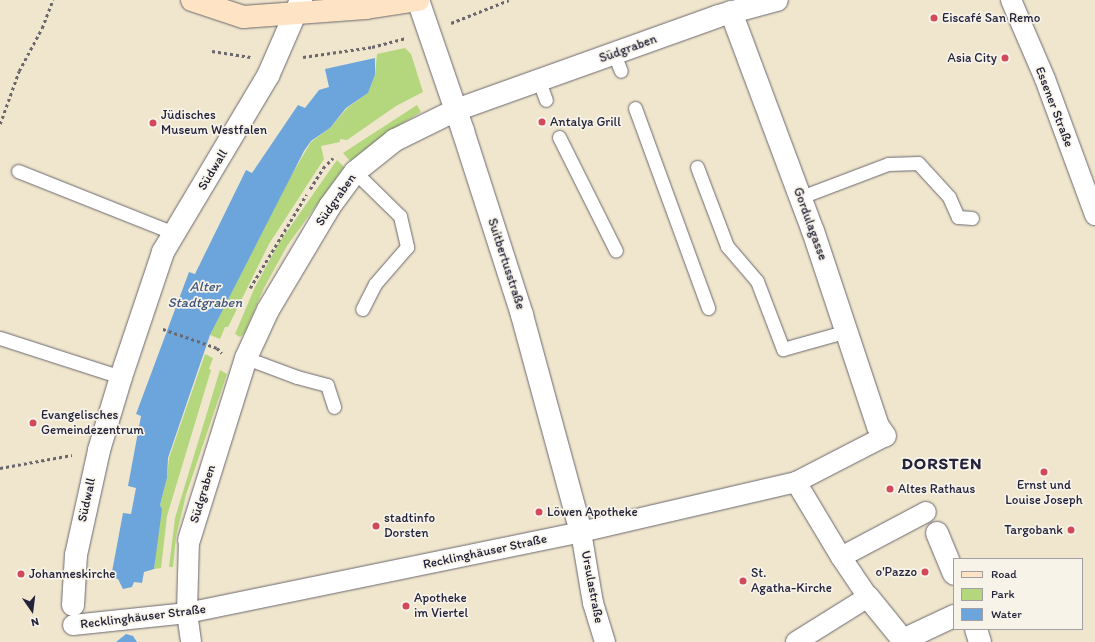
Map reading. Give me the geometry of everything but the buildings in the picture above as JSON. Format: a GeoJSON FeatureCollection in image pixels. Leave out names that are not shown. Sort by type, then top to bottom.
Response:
{"type":"FeatureCollection","features":[{"type":"Feature","properties":{"kind":"main road"},"geometry":{"type":"LineString","coordinates":[[192,0],[243,17],[299,7],[366,8],[418,0]]}},
{"type":"Feature","properties":{"kind":"main road"},"geometry":{"type":"LineString","coordinates":[[277,0],[299,7]]}},
{"type":"Feature","properties":{"kind":"street","name":"Suitbertusstraße"},"geometry":{"type":"LineString","coordinates":[[418,0],[427,32],[456,110],[522,315],[581,532]]}},
{"type":"Feature","properties":{"kind":"street","name":"Südgraben"},"geometry":{"type":"LineString","coordinates":[[191,642],[187,613],[189,540],[246,358],[268,310],[330,206],[355,172],[395,140],[456,110],[542,90],[618,63],[731,12],[777,0]]}},
{"type":"Feature","properties":{"kind":"street","name":"Essener Straße"},"geometry":{"type":"LineString","coordinates":[[1011,0],[1044,79],[1095,215]]}},
{"type":"Feature","properties":{"kind":"street","name":"Südwall"},"geometry":{"type":"LineString","coordinates":[[74,624],[76,555],[99,450],[120,377],[163,252],[275,61],[299,7]]}},
{"type":"Feature","properties":{"kind":"street","name":"Gordulagasse"},"geometry":{"type":"LineString","coordinates":[[731,12],[801,197],[878,426],[885,436]]}},
{"type":"Feature","properties":{"kind":"street","name":"Recklinghäuser Straße"},"geometry":{"type":"LineString","coordinates":[[74,624],[187,613],[581,532],[796,482],[885,436]]}},
{"type":"Feature","properties":{"kind":"street"},"geometry":{"type":"LineString","coordinates":[[796,482],[841,557],[868,597],[904,640],[953,616]]}},
{"type":"Feature","properties":{"kind":"street"},"geometry":{"type":"LineString","coordinates":[[841,557],[926,512]]}},
{"type":"Feature","properties":{"kind":"street","name":"Ursulastraße"},"geometry":{"type":"LineString","coordinates":[[581,532],[592,603],[605,642]]}},
{"type":"Feature","properties":{"kind":"street"},"geometry":{"type":"LineString","coordinates":[[937,533],[953,572]]}},
{"type":"Feature","properties":{"kind":"street"},"geometry":{"type":"LineString","coordinates":[[796,642],[868,597]]}},
{"type":"Feature","properties":{"kind":"street"},"geometry":{"type":"LineString","coordinates":[[976,630],[980,642]]}},
{"type":"Feature","properties":{"kind":"lane"},"geometry":{"type":"LineString","coordinates":[[635,108],[708,308]]}},
{"type":"Feature","properties":{"kind":"lane"},"geometry":{"type":"LineString","coordinates":[[559,136],[616,251]]}},
{"type":"Feature","properties":{"kind":"lane"},"geometry":{"type":"LineString","coordinates":[[801,197],[888,164],[918,163],[949,197],[958,217],[972,218]]}},
{"type":"Feature","properties":{"kind":"lane"},"geometry":{"type":"LineString","coordinates":[[697,167],[727,246],[757,281],[783,349],[847,331]]}},
{"type":"Feature","properties":{"kind":"lane"},"geometry":{"type":"LineString","coordinates":[[18,171],[174,233]]}},
{"type":"Feature","properties":{"kind":"lane"},"geometry":{"type":"LineString","coordinates":[[355,172],[400,216],[407,247],[375,284],[362,309]]}},
{"type":"Feature","properties":{"kind":"lane"},"geometry":{"type":"LineString","coordinates":[[0,338],[120,377]]}},
{"type":"Feature","properties":{"kind":"lane"},"geometry":{"type":"LineString","coordinates":[[246,358],[297,377],[327,385],[334,407]]}},
{"type":"Feature","properties":{"kind":"path"},"geometry":{"type":"LineString","coordinates":[[0,124],[20,71],[42,28],[53,0]]}},
{"type":"Feature","properties":{"kind":"path"},"geometry":{"type":"LineString","coordinates":[[212,51],[275,61],[372,48],[427,32],[509,0]]}},
{"type":"Feature","properties":{"kind":"path"},"geometry":{"type":"LineString","coordinates":[[167,331],[217,348],[223,354]]}},
{"type":"Feature","properties":{"kind":"path"},"geometry":{"type":"LineString","coordinates":[[0,468],[99,450]]}},
{"type":"Feature","properties":{"kind":"green space"},"geometry":{"type":"Polygon","coordinates":[[[405,48],[411,54],[423,92],[396,106],[347,140],[340,139],[340,142],[321,146],[324,159],[269,244],[228,327],[225,327],[220,339],[210,335],[285,186],[311,142],[330,128],[347,108],[368,93],[375,75],[377,54],[405,48]]]}},
{"type":"Feature","properties":{"kind":"green space"},"geometry":{"type":"Polygon","coordinates":[[[417,105],[421,112],[385,134],[350,161],[343,153],[417,105]]]}},
{"type":"Feature","properties":{"kind":"green space"},"geometry":{"type":"Polygon","coordinates":[[[337,160],[344,167],[287,246],[264,288],[244,334],[240,337],[235,334],[255,287],[279,243],[337,160]]]}},
{"type":"Feature","properties":{"kind":"green space"},"geometry":{"type":"Polygon","coordinates":[[[205,354],[213,358],[209,369],[211,370],[167,516],[161,568],[154,569],[157,532],[162,509],[160,505],[167,478],[169,458],[205,354]]]}},
{"type":"Feature","properties":{"kind":"green space"},"geometry":{"type":"Polygon","coordinates":[[[220,370],[227,374],[186,495],[176,537],[173,567],[169,567],[175,518],[220,370]]]}},
{"type":"Feature","properties":{"kind":"water","name":"Alter Stadtgraben"},"geometry":{"type":"Polygon","coordinates":[[[375,58],[375,75],[368,93],[346,108],[330,128],[311,141],[304,151],[210,335],[168,458],[167,478],[160,505],[162,509],[154,569],[144,572],[142,583],[134,582],[132,587],[123,589],[118,579],[111,577],[123,513],[131,514],[136,488],[128,486],[141,416],[136,414],[189,272],[195,274],[246,170],[252,173],[298,105],[305,108],[319,90],[329,87],[325,69],[375,58]]]}},
{"type":"Feature","properties":{"kind":"water"},"geometry":{"type":"Polygon","coordinates":[[[126,634],[133,636],[137,642],[116,642],[126,634]]]}},
{"type":"Feature","properties":{"kind":"place","name":"Eiscafé San Remo"},"geometry":{"type":"Point","coordinates":[934,18]}},
{"type":"Feature","properties":{"kind":"place","name":"Asia City"},"geometry":{"type":"Point","coordinates":[1005,58]}},
{"type":"Feature","properties":{"kind":"place","name":"Antalya Grill"},"geometry":{"type":"Point","coordinates":[542,122]}},
{"type":"Feature","properties":{"kind":"place","name":"Jüdisches Museum Westfalen"},"geometry":{"type":"Point","coordinates":[153,123]}},
{"type":"Feature","properties":{"kind":"place","name":"Evangelisches Gemeindezentrum"},"geometry":{"type":"Point","coordinates":[33,423]}},
{"type":"Feature","properties":{"kind":"place","name":"Ernst und Louise Joseph"},"geometry":{"type":"Point","coordinates":[1044,472]}},
{"type":"Feature","properties":{"kind":"place","name":"Altes Rathaus"},"geometry":{"type":"Point","coordinates":[890,489]}},
{"type":"Feature","properties":{"kind":"place","name":"Löwen Apotheke"},"geometry":{"type":"Point","coordinates":[539,512]}},
{"type":"Feature","properties":{"kind":"place","name":"stadtinfo Dorsten"},"geometry":{"type":"Point","coordinates":[376,526]}},
{"type":"Feature","properties":{"kind":"place","name":"Targobank"},"geometry":{"type":"Point","coordinates":[1071,530]}},
{"type":"Feature","properties":{"kind":"place","name":"o'Pazzo"},"geometry":{"type":"Point","coordinates":[925,572]}},
{"type":"Feature","properties":{"kind":"place","name":"Johanneskirche"},"geometry":{"type":"Point","coordinates":[21,574]}},
{"type":"Feature","properties":{"kind":"place","name":"St. Agatha-Kirche"},"geometry":{"type":"Point","coordinates":[743,581]}},
{"type":"Feature","properties":{"kind":"place","name":"Apotheke im Viertel"},"geometry":{"type":"Point","coordinates":[406,606]}},
{"type":"Feature","properties":{"kind":"district","name":"DORSTEN"},"geometry":{"type":"Point","coordinates":[942,464]}}]}
